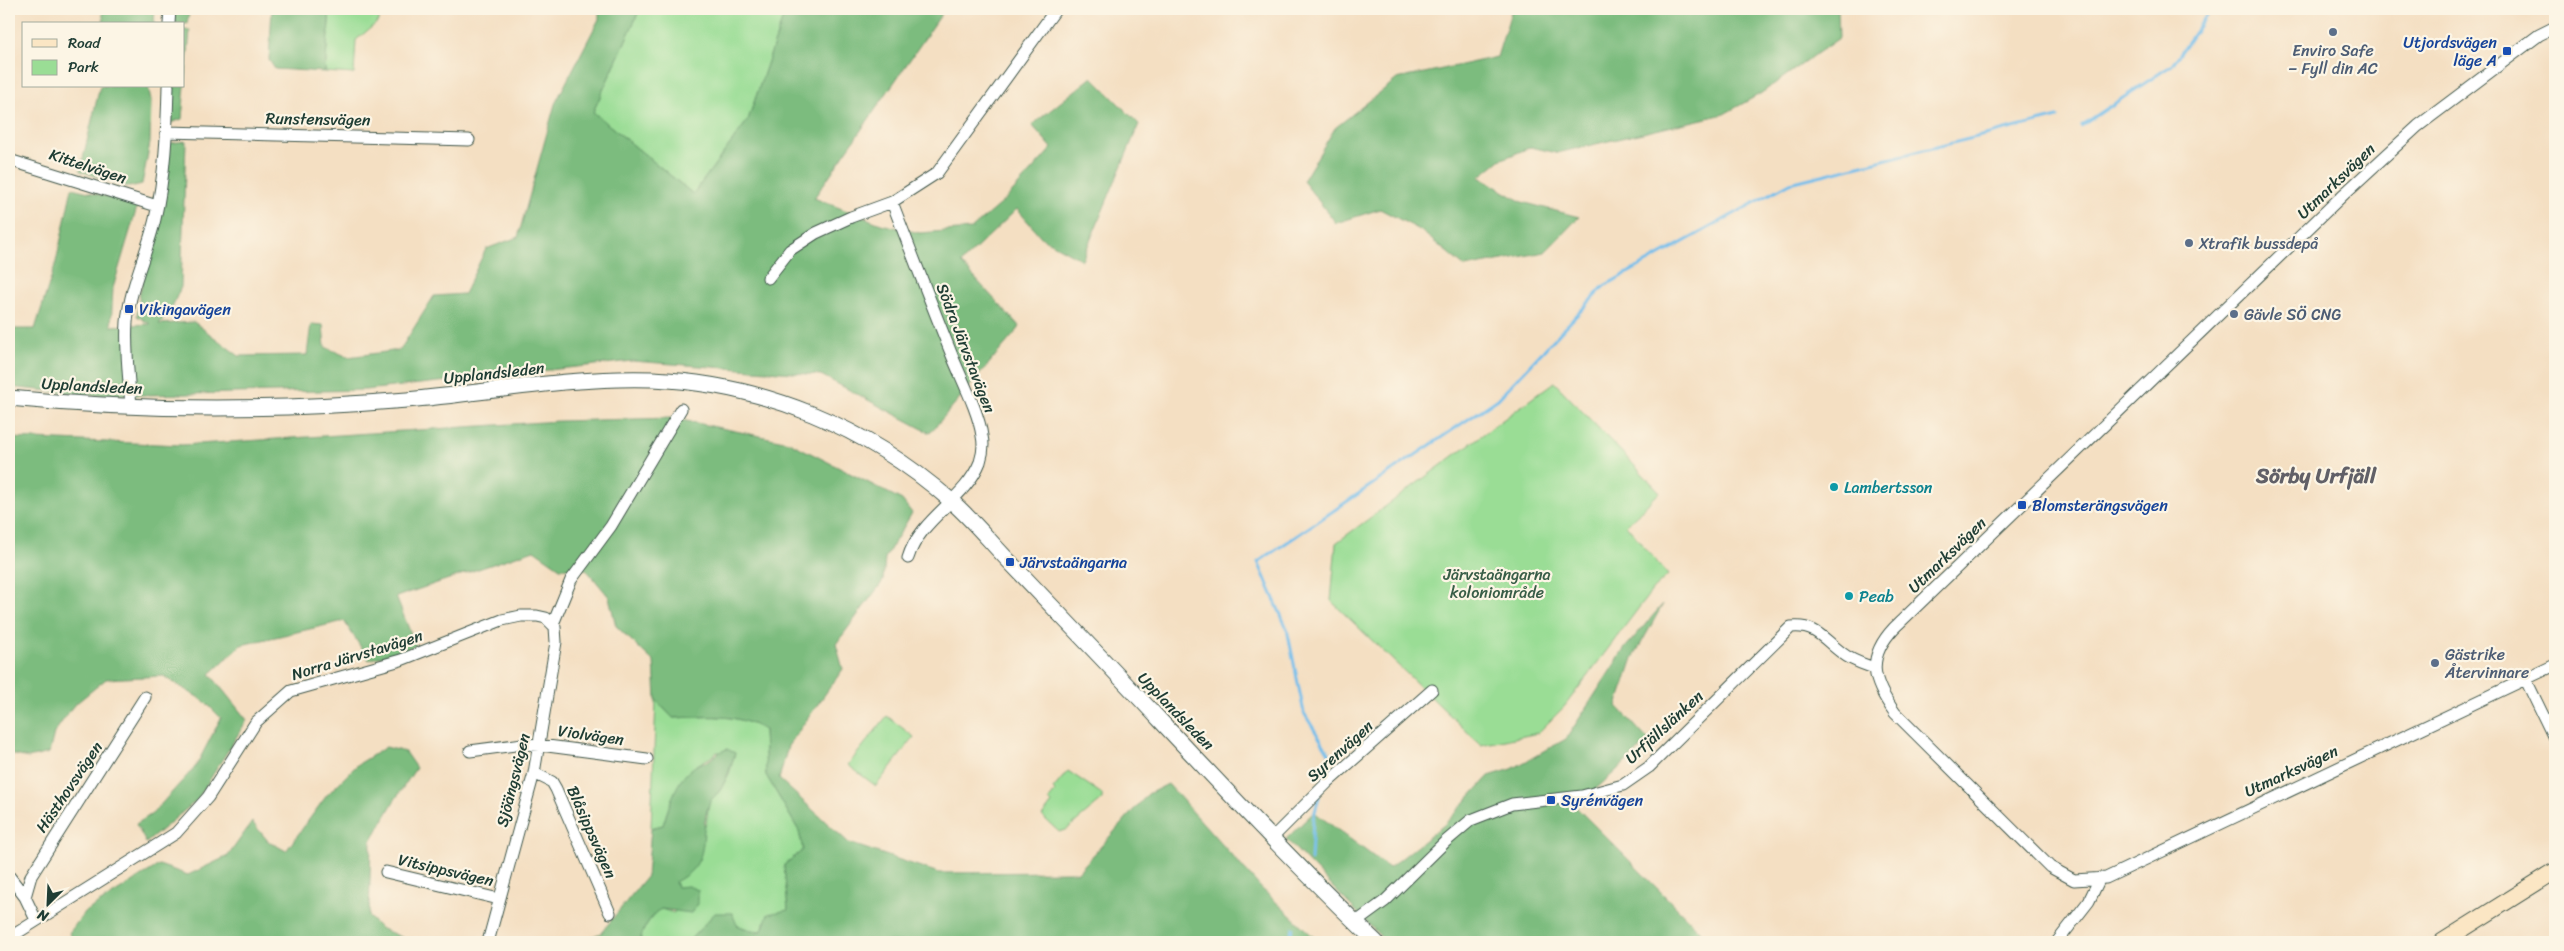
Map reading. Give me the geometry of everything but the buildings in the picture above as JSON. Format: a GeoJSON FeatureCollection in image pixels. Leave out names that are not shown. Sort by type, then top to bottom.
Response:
{"type":"FeatureCollection","features":[{"type":"Feature","properties":{"kind":"main road"},"geometry":{"type":"LineString","coordinates":[[2442,942],[2552,873],[2555,856]]}},
{"type":"Feature","properties":{"kind":"street"},"geometry":{"type":"LineString","coordinates":[[169,22],[170,9]]}},
{"type":"Feature","properties":{"kind":"street"},"geometry":{"type":"LineString","coordinates":[[768,278],[790,250],[816,233],[851,216],[892,202],[937,173],[1056,9]]}},
{"type":"Feature","properties":{"kind":"street","name":"Utmarksvägen"},"geometry":{"type":"LineString","coordinates":[[2555,27],[2539,35],[2418,126],[2344,194],[1894,628],[1879,648],[1874,668],[1881,692],[1895,712],[2050,867],[2074,880],[2106,878],[2555,665]]}},
{"type":"Feature","properties":{"kind":"street"},"geometry":{"type":"LineString","coordinates":[[131,406],[126,342],[129,309],[157,206],[165,164],[168,88]]}},
{"type":"Feature","properties":{"kind":"street","name":"Runstensvägen"},"geometry":{"type":"LineString","coordinates":[[167,132],[469,140]]}},
{"type":"Feature","properties":{"kind":"street","name":"Kittelvägen"},"geometry":{"type":"LineString","coordinates":[[9,160],[157,206]]}},
{"type":"Feature","properties":{"kind":"street","name":"Södra Järvstavägen"},"geometry":{"type":"LineString","coordinates":[[892,202],[982,434],[983,452],[978,467],[952,502]]}},
{"type":"Feature","properties":{"kind":"street","name":"Upplandsleden"},"geometry":{"type":"LineString","coordinates":[[9,398],[131,406],[248,407],[404,400],[610,379],[689,381],[748,392],[819,416],[890,454],[952,502],[1272,838],[1376,942]]}},
{"type":"Feature","properties":{"kind":"street"},"geometry":{"type":"LineString","coordinates":[[553,624],[571,580],[611,526],[681,409]]}},
{"type":"Feature","properties":{"kind":"street"},"geometry":{"type":"LineString","coordinates":[[908,558],[924,530],[952,502]]}},
{"type":"Feature","properties":{"kind":"street","name":"Norra Järvstavägen"},"geometry":{"type":"LineString","coordinates":[[9,938],[176,833],[208,797],[256,722],[291,692],[401,660],[502,620],[529,615],[546,618],[553,624]]}},
{"type":"Feature","properties":{"kind":"street","name":"Sjöängsvägen"},"geometry":{"type":"LineString","coordinates":[[488,942],[534,773],[540,744],[556,642],[556,630],[553,624]]}},
{"type":"Feature","properties":{"kind":"street","name":"Urfjällslänken"},"geometry":{"type":"LineString","coordinates":[[1355,923],[1385,900],[1472,820],[1512,804],[1582,796],[1623,785],[1649,767],[1791,627],[1802,626],[1821,634],[1851,660],[1874,668]]}},
{"type":"Feature","properties":{"kind":"street"},"geometry":{"type":"LineString","coordinates":[[2525,678],[2555,740]]}},
{"type":"Feature","properties":{"kind":"street","name":"Syrenvägen"},"geometry":{"type":"LineString","coordinates":[[1272,838],[1328,783],[1432,690]]}},
{"type":"Feature","properties":{"kind":"street","name":"Hästhovsvägen"},"geometry":{"type":"LineString","coordinates":[[24,897],[36,865],[145,698]]}},
{"type":"Feature","properties":{"kind":"street","name":"Violvägen"},"geometry":{"type":"LineString","coordinates":[[470,751],[523,744],[540,744],[647,759]]}},
{"type":"Feature","properties":{"kind":"street","name":"Blåsippsvägen"},"geometry":{"type":"LineString","coordinates":[[534,773],[552,782],[556,789],[610,913]]}},
{"type":"Feature","properties":{"kind":"street","name":"Vitsippsvägen"},"geometry":{"type":"LineString","coordinates":[[386,872],[500,899]]}},
{"type":"Feature","properties":{"kind":"street"},"geometry":{"type":"LineString","coordinates":[[9,876],[24,897],[36,920]]}},
{"type":"Feature","properties":{"kind":"street"},"geometry":{"type":"LineString","coordinates":[[2057,942],[2089,901],[2100,878]]}},
{"type":"Feature","properties":{"kind":"green space"},"geometry":{"type":"Polygon","coordinates":[[[102,9],[155,9],[154,22],[104,22],[102,9]]]}},
{"type":"Feature","properties":{"kind":"green space"},"geometry":{"type":"Polygon","coordinates":[[[173,9],[190,9],[187,24],[185,22],[175,22],[173,9]]]}},
{"type":"Feature","properties":{"kind":"green space"},"geometry":{"type":"Polygon","coordinates":[[[272,9],[330,9],[325,72],[275,69],[269,60],[272,9]]]}},
{"type":"Feature","properties":{"kind":"green space"},"geometry":{"type":"Polygon","coordinates":[[[330,9],[379,9],[379,21],[356,40],[354,74],[325,72],[330,9]]]}},
{"type":"Feature","properties":{"kind":"green space"},"geometry":{"type":"Polygon","coordinates":[[[599,9],[640,9],[593,112],[693,194],[748,120],[786,9],[945,9],[814,198],[881,224],[920,233],[971,229],[1006,199],[1052,148],[1032,125],[1092,77],[1139,124],[1082,260],[1042,238],[1017,209],[961,263],[1020,327],[930,433],[821,375],[632,361],[365,390],[100,396],[9,387],[9,329],[35,329],[56,262],[72,188],[138,204],[113,288],[111,326],[150,324],[137,316],[140,292],[155,236],[170,143],[186,141],[181,287],[171,309],[159,324],[194,322],[239,356],[307,355],[311,324],[323,325],[325,347],[348,357],[400,350],[434,296],[464,294],[486,249],[518,237],[555,104],[599,19],[599,9]]]}},
{"type":"Feature","properties":{"kind":"green space"},"geometry":{"type":"Polygon","coordinates":[[[640,9],[786,9],[748,120],[693,194],[593,112],[640,9]]]}},
{"type":"Feature","properties":{"kind":"green space"},"geometry":{"type":"Polygon","coordinates":[[[1512,9],[1838,9],[1839,38],[1760,94],[1724,114],[1557,153],[1531,147],[1500,160],[1479,177],[1522,202],[1579,217],[1545,252],[1465,267],[1420,230],[1380,209],[1336,223],[1303,181],[1335,128],[1397,79],[1497,57],[1512,9]]]}},
{"type":"Feature","properties":{"kind":"green space"},"geometry":{"type":"Polygon","coordinates":[[[185,30],[190,30],[185,86],[185,30]]]}},
{"type":"Feature","properties":{"kind":"green space"},"geometry":{"type":"Polygon","coordinates":[[[100,88],[148,88],[151,100],[150,143],[142,184],[129,187],[80,171],[100,88]]]}},
{"type":"Feature","properties":{"kind":"green space"},"geometry":{"type":"Polygon","coordinates":[[[171,88],[185,88],[182,119],[170,123],[171,88]]]}},
{"type":"Feature","properties":{"kind":"green space","name":"Järvstaängarna koloniområde"},"geometry":{"type":"Polygon","coordinates":[[[1554,382],[1660,492],[1626,525],[1668,575],[1653,589],[1564,707],[1538,733],[1481,745],[1331,601],[1336,543],[1554,382]]]}},
{"type":"Feature","properties":{"kind":"green space"},"geometry":{"type":"Polygon","coordinates":[[[672,418],[789,442],[902,500],[912,513],[885,558],[883,581],[836,644],[843,669],[788,746],[779,779],[849,843],[939,873],[1078,872],[1148,794],[1168,784],[1261,888],[1319,942],[688,942],[715,913],[732,913],[737,925],[751,931],[762,931],[768,914],[788,910],[784,865],[803,850],[799,831],[766,775],[764,730],[742,720],[731,718],[673,718],[656,700],[654,662],[616,626],[609,597],[586,569],[560,568],[534,550],[396,597],[416,646],[369,660],[344,621],[241,645],[210,674],[247,720],[197,800],[146,843],[136,824],[152,814],[196,766],[221,718],[204,701],[163,676],[106,679],[73,706],[54,733],[49,753],[28,758],[11,754],[9,756],[9,438],[182,445],[559,421],[672,418]]]}},
{"type":"Feature","properties":{"kind":"green space"},"geometry":{"type":"Polygon","coordinates":[[[1663,604],[1633,658],[1617,706],[1649,741],[1576,807],[1711,942],[1386,942],[1286,839],[1314,812],[1389,868],[1444,825],[1489,776],[1512,769],[1566,739],[1625,648],[1663,604]]]}},
{"type":"Feature","properties":{"kind":"green space"},"geometry":{"type":"Polygon","coordinates":[[[656,700],[673,718],[731,718],[753,724],[764,730],[766,775],[799,831],[803,850],[784,865],[788,910],[764,922],[763,931],[744,928],[715,913],[688,942],[640,942],[645,928],[657,912],[661,909],[674,913],[677,887],[675,882],[706,824],[709,802],[719,792],[729,774],[735,753],[717,752],[688,773],[678,786],[663,825],[651,828],[656,700]]]}},
{"type":"Feature","properties":{"kind":"green space"},"geometry":{"type":"Polygon","coordinates":[[[887,716],[914,737],[876,786],[848,765],[887,716]]]}},
{"type":"Feature","properties":{"kind":"green space"},"geometry":{"type":"Polygon","coordinates":[[[386,747],[405,752],[416,768],[371,841],[369,917],[380,928],[413,942],[75,942],[69,933],[85,912],[159,865],[188,875],[228,856],[252,822],[268,841],[286,851],[327,795],[357,765],[386,747]]]}},
{"type":"Feature","properties":{"kind":"green space"},"geometry":{"type":"Polygon","coordinates":[[[727,749],[735,753],[721,789],[709,804],[700,857],[696,866],[675,882],[677,887],[688,886],[698,890],[698,904],[691,913],[661,909],[647,924],[640,942],[587,942],[591,937],[601,933],[647,876],[651,828],[663,825],[671,800],[684,776],[697,765],[708,761],[727,749]]]}},
{"type":"Feature","properties":{"kind":"green space"},"geometry":{"type":"Polygon","coordinates":[[[1068,771],[1102,794],[1102,800],[1066,830],[1059,832],[1042,816],[1052,803],[1049,800],[1055,791],[1053,789],[1068,771]]]}},
{"type":"Feature","properties":{"kind":"waterway"},"geometry":{"type":"LineString","coordinates":[[2081,126],[2172,65],[2211,9]]}},
{"type":"Feature","properties":{"kind":"waterway"},"geometry":{"type":"LineString","coordinates":[[1323,782],[1330,755],[1304,713],[1287,629],[1258,562],[1498,399],[1604,286],[1790,183],[2058,117]]}},
{"type":"Feature","properties":{"kind":"waterway"},"geometry":{"type":"LineString","coordinates":[[1311,860],[1313,819],[1319,797]]}},
{"type":"Feature","properties":{"kind":"waterway"},"geometry":{"type":"LineString","coordinates":[[1288,942],[1293,928]]}},
{"type":"Feature","properties":{"kind":"place","name":"Enviro Safe – Fyll din AC"},"geometry":{"type":"Point","coordinates":[2333,32]}},
{"type":"Feature","properties":{"kind":"place","name":"Utjordsvägen läge A"},"geometry":{"type":"Point","coordinates":[2507,51]}},
{"type":"Feature","properties":{"kind":"place","name":"Xtrafik bussdepå"},"geometry":{"type":"Point","coordinates":[2189,243]}},
{"type":"Feature","properties":{"kind":"place","name":"Vikingavägen"},"geometry":{"type":"Point","coordinates":[129,309]}},
{"type":"Feature","properties":{"kind":"place","name":"Gävle SÖ CNG"},"geometry":{"type":"Point","coordinates":[2234,314]}},
{"type":"Feature","properties":{"kind":"place","name":"Lambertsson"},"geometry":{"type":"Point","coordinates":[1834,487]}},
{"type":"Feature","properties":{"kind":"place","name":"Blomsterängsvägen"},"geometry":{"type":"Point","coordinates":[2022,505]}},
{"type":"Feature","properties":{"kind":"place","name":"Järvstaängarna"},"geometry":{"type":"Point","coordinates":[1010,562]}},
{"type":"Feature","properties":{"kind":"place","name":"Peab"},"geometry":{"type":"Point","coordinates":[1849,596]}},
{"type":"Feature","properties":{"kind":"place","name":"Gästrike Återvinnare"},"geometry":{"type":"Point","coordinates":[2435,663]}},
{"type":"Feature","properties":{"kind":"place","name":"Syrénvägen"},"geometry":{"type":"Point","coordinates":[1551,800]}},
{"type":"Feature","properties":{"kind":"district","name":"Sörby Urfjäll"},"geometry":{"type":"Point","coordinates":[2316,476]}}]}
